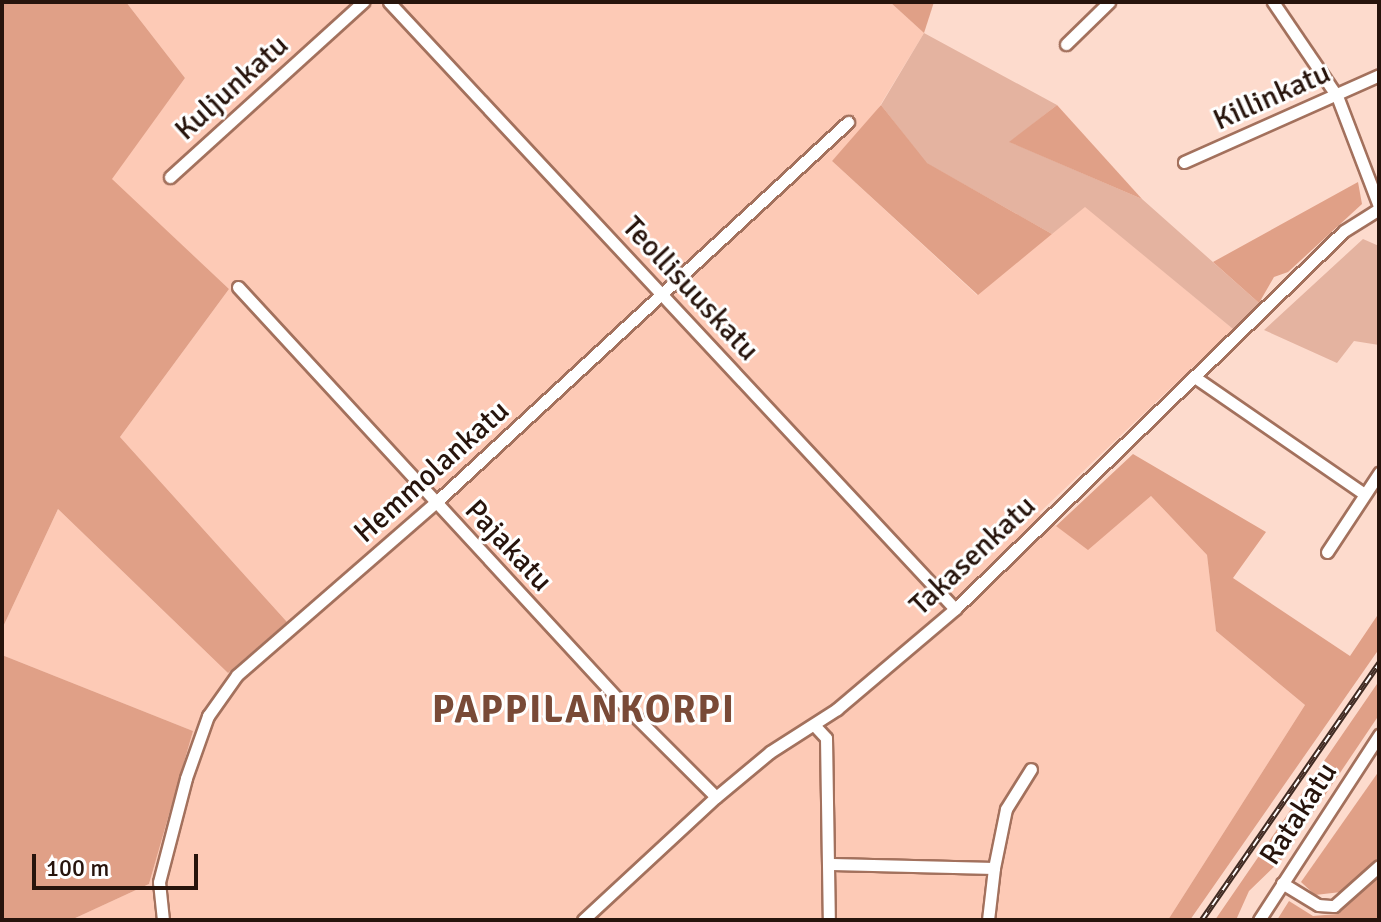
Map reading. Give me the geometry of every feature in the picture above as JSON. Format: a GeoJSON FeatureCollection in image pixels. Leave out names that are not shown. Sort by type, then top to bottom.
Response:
{"type":"FeatureCollection","features":[{"type":"Feature","properties":{"kind":"street","name":"Kuljunkatu"},"geometry":{"type":"LineString","coordinates":[[170,177],[363,2]]}},
{"type":"Feature","properties":{"kind":"street","name":"Teollisuuskatu"},"geometry":{"type":"LineString","coordinates":[[389,2],[955,609]]}},
{"type":"Feature","properties":{"kind":"street"},"geometry":{"type":"LineString","coordinates":[[1066,44],[1109,2]]}},
{"type":"Feature","properties":{"kind":"street"},"geometry":{"type":"LineString","coordinates":[[1273,2],[1337,96],[1376,185],[1379,208]]}},
{"type":"Feature","properties":{"kind":"street","name":"Killinkatu"},"geometry":{"type":"LineString","coordinates":[[1184,162],[1379,75]]}},
{"type":"Feature","properties":{"kind":"street","name":"Hemmolankatu"},"geometry":{"type":"LineString","coordinates":[[163,920],[159,882],[186,778],[217,701],[237,675],[435,503],[665,295],[848,122]]}},
{"type":"Feature","properties":{"kind":"street","name":"Takasenkatu"},"geometry":{"type":"LineString","coordinates":[[583,920],[716,797],[770,752],[815,726],[955,609],[1344,231],[1379,208]]}},
{"type":"Feature","properties":{"kind":"street","name":"Pajakatu"},"geometry":{"type":"LineString","coordinates":[[238,287],[435,503],[716,797]]}},
{"type":"Feature","properties":{"kind":"street"},"geometry":{"type":"LineString","coordinates":[[1196,378],[1364,494]]}},
{"type":"Feature","properties":{"kind":"street"},"geometry":{"type":"LineString","coordinates":[[1327,552],[1379,473]]}},
{"type":"Feature","properties":{"kind":"street"},"geometry":{"type":"LineString","coordinates":[[815,726],[826,738],[832,864],[829,920]]}},
{"type":"Feature","properties":{"kind":"street","name":"Ratakatu"},"geometry":{"type":"LineString","coordinates":[[1259,920],[1379,735]]}},
{"type":"Feature","properties":{"kind":"street"},"geometry":{"type":"LineString","coordinates":[[988,920],[994,868],[1006,809],[1031,769]]}},
{"type":"Feature","properties":{"kind":"street"},"geometry":{"type":"LineString","coordinates":[[832,864],[994,868]]}},
{"type":"Feature","properties":{"kind":"street"},"geometry":{"type":"LineString","coordinates":[[1282,883],[1318,905],[1334,906],[1379,866]]}},
{"type":"Feature","properties":{"kind":"shaded area"},"geometry":{"type":"Polygon","coordinates":[[[2,2],[126,2],[185,78],[112,179],[229,289],[120,437],[287,622],[228,673],[58,509],[2,629],[2,2]]]}},
{"type":"Feature","properties":{"kind":"shaded area"},"geometry":{"type":"Polygon","coordinates":[[[126,2],[890,2],[924,33],[870,122],[832,161],[977,295],[1085,206],[1233,329],[1039,513],[1088,549],[1151,496],[1207,555],[1216,631],[1305,705],[1168,920],[71,920],[149,884],[193,731],[2,655],[2,629],[58,509],[228,673],[287,622],[120,437],[229,289],[111,179],[185,78],[126,2]]]}},
{"type":"Feature","properties":{"kind":"shaded area"},"geometry":{"type":"Polygon","coordinates":[[[890,2],[934,2],[924,33],[890,2]]]}},
{"type":"Feature","properties":{"kind":"shaded area"},"geometry":{"type":"Polygon","coordinates":[[[924,33],[1057,105],[1010,142],[1142,199],[1259,303],[1233,329],[1085,207],[1052,234],[926,163],[881,105],[924,33]]]}},
{"type":"Feature","properties":{"kind":"shaded area"},"geometry":{"type":"Polygon","coordinates":[[[881,105],[927,163],[1052,234],[978,295],[832,161],[881,105]]]}},
{"type":"Feature","properties":{"kind":"shaded area"},"geometry":{"type":"Polygon","coordinates":[[[1057,105],[1142,199],[1009,142],[1057,105]]]}},
{"type":"Feature","properties":{"kind":"shaded area"},"geometry":{"type":"Polygon","coordinates":[[[1358,182],[1362,204],[1288,272],[1274,277],[1259,303],[1213,262],[1358,182]]]}},
{"type":"Feature","properties":{"kind":"shaded area"},"geometry":{"type":"Polygon","coordinates":[[[1363,239],[1379,246],[1379,345],[1354,341],[1337,363],[1264,330],[1363,239]]]}},
{"type":"Feature","properties":{"kind":"shaded area"},"geometry":{"type":"Polygon","coordinates":[[[1133,454],[1266,532],[1233,578],[1350,656],[1379,613],[1379,649],[1190,920],[1168,920],[1305,705],[1216,631],[1207,555],[1151,496],[1088,550],[1056,526],[1133,454]]]}},
{"type":"Feature","properties":{"kind":"shaded area"},"geometry":{"type":"Polygon","coordinates":[[[2,655],[193,731],[149,884],[71,920],[2,920],[2,655]]]}},
{"type":"Feature","properties":{"kind":"shaded area"},"geometry":{"type":"Polygon","coordinates":[[[1379,681],[1379,715],[1282,859],[1249,891],[1236,920],[1215,920],[1379,681]]]}},
{"type":"Feature","properties":{"kind":"shaded area"},"geometry":{"type":"Polygon","coordinates":[[[1379,771],[1379,860],[1341,892],[1315,895],[1301,882],[1379,771]]]}},
{"type":"Feature","properties":{"kind":"shaded area"},"geometry":{"type":"Polygon","coordinates":[[[1379,876],[1379,920],[1277,920],[1289,901],[1313,916],[1337,914],[1379,876]]]}},
{"type":"Feature","properties":{"kind":"railway"},"geometry":{"type":"LineString","coordinates":[[1202,920],[1379,663]]}},
{"type":"Feature","properties":{"kind":"district","name":"PAPPILANKORPI"},"geometry":{"type":"Point","coordinates":[584,710]}}]}
